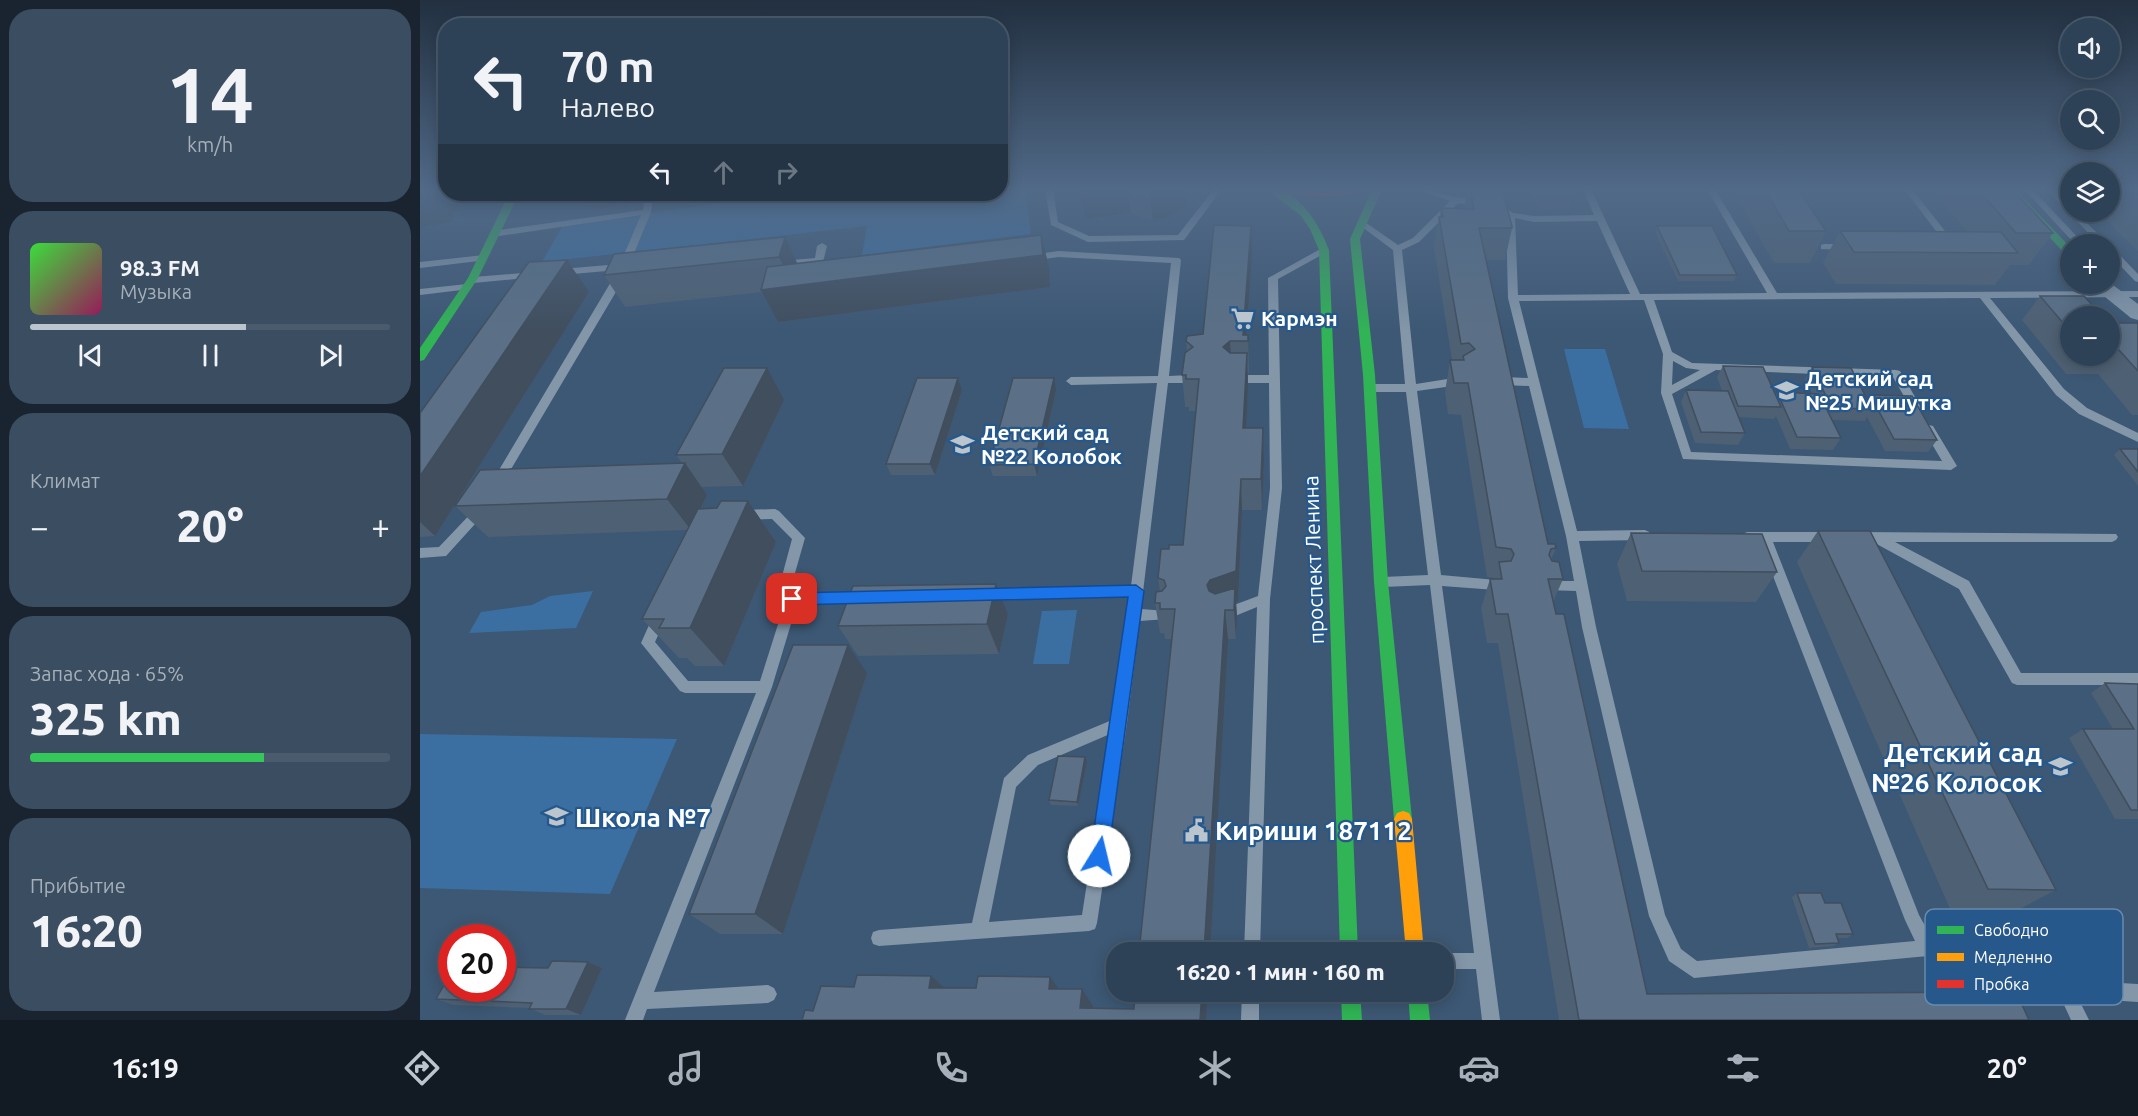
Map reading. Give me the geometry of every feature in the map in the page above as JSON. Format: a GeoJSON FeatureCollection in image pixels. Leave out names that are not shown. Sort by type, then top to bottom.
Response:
{"type":"FeatureCollection","features":[{"type":"Feature","properties":{"kind":"street"},"geometry":{"type":"LineString","coordinates":[[420,357],[471,284],[497,237]]}},
{"type":"Feature","properties":{"kind":"street","name":"проспект Ленина"},"geometry":{"type":"LineString","coordinates":[[1321,237],[1324,250],[1349,942]]}},
{"type":"Feature","properties":{"kind":"street"},"geometry":{"type":"LineString","coordinates":[[1356,237],[1370,388],[1381,582],[1414,942]]}},
{"type":"Feature","properties":{"kind":"street"},"geometry":{"type":"LineString","coordinates":[[2111,294],[2138,314]]}},
{"type":"Feature","properties":{"kind":"street"},"geometry":{"type":"LineString","coordinates":[[1351,1002],[1352,1020]]}},
{"type":"Feature","properties":{"kind":"street"},"geometry":{"type":"LineString","coordinates":[[1419,1002],[1420,1020]]}},
{"type":"Feature","properties":{"kind":"lane"},"geometry":{"type":"LineString","coordinates":[[492,491],[618,280],[637,237]]}},
{"type":"Feature","properties":{"kind":"lane"},"geometry":{"type":"LineString","coordinates":[[1083,237],[1088,239],[1182,237]]}},
{"type":"Feature","properties":{"kind":"lane"},"geometry":{"type":"LineString","coordinates":[[1380,237],[1397,249],[1411,388],[1491,1020]]}},
{"type":"Feature","properties":{"kind":"lane"},"geometry":{"type":"LineString","coordinates":[[1397,249],[1419,237]]}},
{"type":"Feature","properties":{"kind":"lane"},"geometry":{"type":"LineString","coordinates":[[1511,237],[1513,298],[1532,382],[1572,536],[1581,586],[1657,916],[1675,955],[1694,970],[1925,948]]}},
{"type":"Feature","properties":{"kind":"lane"},"geometry":{"type":"LineString","coordinates":[[1608,237],[1637,298]]}},
{"type":"Feature","properties":{"kind":"lane"},"geometry":{"type":"LineString","coordinates":[[1739,237],[1773,295]]}},
{"type":"Feature","properties":{"kind":"lane"},"geometry":{"type":"LineString","coordinates":[[1941,247],[1953,247],[1945,237]]}},
{"type":"Feature","properties":{"kind":"lane"},"geometry":{"type":"LineString","coordinates":[[822,246],[815,285],[826,283]]}},
{"type":"Feature","properties":{"kind":"lane"},"geometry":{"type":"LineString","coordinates":[[1824,247],[1859,247]]}},
{"type":"Feature","properties":{"kind":"lane"},"geometry":{"type":"LineString","coordinates":[[1252,942],[1264,599],[1276,488],[1273,278],[1324,250]]}},
{"type":"Feature","properties":{"kind":"lane"},"geometry":{"type":"LineString","coordinates":[[879,938],[1089,923],[1120,723],[1164,379],[1176,260],[1058,254],[1016,260]]}},
{"type":"Feature","properties":{"kind":"lane"},"geometry":{"type":"LineString","coordinates":[[420,265],[485,258]]}},
{"type":"Feature","properties":{"kind":"lane"},"geometry":{"type":"LineString","coordinates":[[772,265],[819,260]]}},
{"type":"Feature","properties":{"kind":"lane"},"geometry":{"type":"LineString","coordinates":[[2120,260],[2138,279]]}},
{"type":"Feature","properties":{"kind":"lane"},"geometry":{"type":"LineString","coordinates":[[420,292],[545,274],[625,267]]}},
{"type":"Feature","properties":{"kind":"lane"},"geometry":{"type":"LineString","coordinates":[[618,280],[630,279]]}},
{"type":"Feature","properties":{"kind":"lane"},"geometry":{"type":"LineString","coordinates":[[1513,298],[1983,295],[2060,291]]}},
{"type":"Feature","properties":{"kind":"lane"},"geometry":{"type":"LineString","coordinates":[[2120,291],[2138,294]]}},
{"type":"Feature","properties":{"kind":"lane"},"geometry":{"type":"LineString","coordinates":[[1983,295],[2060,392],[2083,411],[2138,438]]}},
{"type":"Feature","properties":{"kind":"lane"},"geometry":{"type":"LineString","coordinates":[[1648,298],[1668,354],[1666,393],[1686,456],[1951,466],[1896,374],[1690,366],[1668,354]]}},
{"type":"Feature","properties":{"kind":"lane"},"geometry":{"type":"LineString","coordinates":[[1666,393],[1714,367]]}},
{"type":"Feature","properties":{"kind":"lane"},"geometry":{"type":"LineString","coordinates":[[1071,381],[1189,379]]}},
{"type":"Feature","properties":{"kind":"lane"},"geometry":{"type":"LineString","coordinates":[[1232,379],[1274,379]]}},
{"type":"Feature","properties":{"kind":"lane"},"geometry":{"type":"LineString","coordinates":[[1370,388],[1411,388],[1461,381]]}},
{"type":"Feature","properties":{"kind":"lane"},"geometry":{"type":"LineString","coordinates":[[1505,381],[1532,382]]}},
{"type":"Feature","properties":{"kind":"lane"},"geometry":{"type":"LineString","coordinates":[[420,552],[442,552],[486,501]]}},
{"type":"Feature","properties":{"kind":"lane"},"geometry":{"type":"LineString","coordinates":[[634,1020],[765,687],[792,599],[787,580],[800,538],[775,514],[741,516],[732,520]]}},
{"type":"Feature","properties":{"kind":"lane"},"geometry":{"type":"LineString","coordinates":[[1572,536],[1654,535]]}},
{"type":"Feature","properties":{"kind":"lane"},"geometry":{"type":"LineString","coordinates":[[1732,537],[2112,537]]}},
{"type":"Feature","properties":{"kind":"lane"},"geometry":{"type":"LineString","coordinates":[[1876,537],[1964,585],[2017,679],[2138,679]]}},
{"type":"Feature","properties":{"kind":"lane"},"geometry":{"type":"LineString","coordinates":[[1765,538],[1913,920],[1925,942]]}},
{"type":"Feature","properties":{"kind":"lane"},"geometry":{"type":"LineString","coordinates":[[1381,582],[1436,580],[1496,585]]}},
{"type":"Feature","properties":{"kind":"lane"},"geometry":{"type":"LineString","coordinates":[[1546,585],[1581,586]]}},
{"type":"Feature","properties":{"kind":"lane"},"geometry":{"type":"LineString","coordinates":[[966,595],[1136,591]]}},
{"type":"Feature","properties":{"kind":"lane"},"geometry":{"type":"LineString","coordinates":[[792,599],[873,597]]}},
{"type":"Feature","properties":{"kind":"lane"},"geometry":{"type":"LineString","coordinates":[[1219,616],[1264,599]]}},
{"type":"Feature","properties":{"kind":"lane"},"geometry":{"type":"LineString","coordinates":[[666,600],[648,643],[685,687],[765,687]]}},
{"type":"Feature","properties":{"kind":"lane"},"geometry":{"type":"LineString","coordinates":[[1133,615],[1162,615]]}},
{"type":"Feature","properties":{"kind":"lane"},"geometry":{"type":"LineString","coordinates":[[979,930],[1009,783],[1033,760],[1120,723]]}},
{"type":"Feature","properties":{"kind":"lane"},"geometry":{"type":"LineString","coordinates":[[1454,961],[1483,961]]}},
{"type":"Feature","properties":{"kind":"lane"},"geometry":{"type":"LineString","coordinates":[[2123,992],[2138,993]]}},
{"type":"Feature","properties":{"kind":"lane"},"geometry":{"type":"LineString","coordinates":[[642,1001],[768,994]]}},
{"type":"Feature","properties":{"kind":"lane"},"geometry":{"type":"LineString","coordinates":[[1250,1020],[1251,1002]]}},
{"type":"Feature","properties":{"kind":"lane"},"geometry":{"type":"LineString","coordinates":[[2073,1005],[2080,1020]]}},
{"type":"Feature","properties":{"kind":"shaded area"},"geometry":{"type":"Polygon","coordinates":[[[556,237],[771,237],[542,262],[556,237]]]}},
{"type":"Feature","properties":{"kind":"shaded area"},"geometry":{"type":"Polygon","coordinates":[[[865,237],[1010,237],[862,255],[865,237]]]}},
{"type":"Feature","properties":{"kind":"shaded area"},"geometry":{"type":"Polygon","coordinates":[[[1564,349],[1605,349],[1629,429],[1584,428],[1564,349]]]}},
{"type":"Feature","properties":{"kind":"shaded area"},"geometry":{"type":"Polygon","coordinates":[[[593,591],[576,628],[469,633],[481,612],[532,605],[550,596],[593,591]]]}},
{"type":"Feature","properties":{"kind":"shaded area"},"geometry":{"type":"Polygon","coordinates":[[[1077,610],[1069,664],[1033,664],[1042,611],[1077,610]]]}},
{"type":"Feature","properties":{"kind":"shaded area"},"geometry":{"type":"Polygon","coordinates":[[[420,734],[677,739],[610,894],[420,888],[420,734]]]}},
{"type":"Feature","properties":{"kind":"building"},"geometry":{"type":"Polygon","coordinates":[[[785,237],[779,257],[604,275],[614,254],[785,237]]]}},
{"type":"Feature","properties":{"kind":"building"},"geometry":{"type":"Polygon","coordinates":[[[1027,237],[1041,237],[1043,255],[761,290],[767,267],[1027,237]]]}},
{"type":"Feature","properties":{"kind":"building"},"geometry":{"type":"Polygon","coordinates":[[[1213,237],[1250,237],[1243,335],[1248,335],[1248,341],[1230,341],[1223,347],[1230,353],[1247,353],[1243,428],[1263,428],[1261,479],[1241,479],[1236,571],[1210,580],[1207,585],[1209,591],[1215,594],[1235,588],[1234,610],[1225,610],[1205,942],[1140,942],[1175,609],[1160,609],[1160,603],[1155,603],[1156,592],[1162,591],[1166,586],[1164,580],[1158,578],[1161,549],[1169,549],[1169,545],[1183,545],[1199,379],[1186,379],[1186,375],[1182,375],[1185,353],[1193,347],[1186,341],[1187,336],[1203,334],[1213,237]]]}},
{"type":"Feature","properties":{"kind":"building"},"geometry":{"type":"Polygon","coordinates":[[[1442,237],[1481,237],[1548,544],[1555,544],[1556,548],[1551,549],[1549,555],[1552,561],[1559,562],[1563,579],[1548,579],[1556,614],[1564,614],[1647,994],[1925,992],[1925,1005],[2022,1005],[2029,1020],[1579,1020],[1508,614],[1496,614],[1490,579],[1502,579],[1499,562],[1511,561],[1514,554],[1511,549],[1496,547],[1468,383],[1454,383],[1450,360],[1464,360],[1463,356],[1475,349],[1469,343],[1461,344],[1442,237]]]}},
{"type":"Feature","properties":{"kind":"building"},"geometry":{"type":"Polygon","coordinates":[[[1662,237],[1717,237],[1737,275],[1680,275],[1662,237]]]}},
{"type":"Feature","properties":{"kind":"building"},"geometry":{"type":"Polygon","coordinates":[[[1844,237],[2005,237],[2018,253],[1854,252],[1844,237]]]}},
{"type":"Feature","properties":{"kind":"building"},"geometry":{"type":"Polygon","coordinates":[[[567,260],[420,476],[420,413],[529,262],[567,260]]]}},
{"type":"Feature","properties":{"kind":"building"},"geometry":{"type":"Polygon","coordinates":[[[2040,296],[2084,296],[2093,306],[2060,306],[2060,319],[2040,296]]]}},
{"type":"Feature","properties":{"kind":"building"},"geometry":{"type":"Polygon","coordinates":[[[2120,323],[2138,323],[2138,371],[2120,351],[2120,323]]]}},
{"type":"Feature","properties":{"kind":"building"},"geometry":{"type":"Polygon","coordinates":[[[1723,366],[1763,367],[1781,407],[1738,406],[1723,366]]]}},
{"type":"Feature","properties":{"kind":"building"},"geometry":{"type":"Polygon","coordinates":[[[1812,367],[1851,368],[1872,409],[1832,408],[1812,367]]]}},
{"type":"Feature","properties":{"kind":"building"},"geometry":{"type":"Polygon","coordinates":[[[724,368],[767,368],[722,454],[676,455],[724,368]]]}},
{"type":"Feature","properties":{"kind":"building"},"geometry":{"type":"Polygon","coordinates":[[[917,378],[958,378],[930,464],[886,464],[917,378]]]}},
{"type":"Feature","properties":{"kind":"building"},"geometry":{"type":"Polygon","coordinates":[[[1013,378],[1054,378],[1034,464],[989,465],[1013,378]]]}},
{"type":"Feature","properties":{"kind":"building"},"geometry":{"type":"Polygon","coordinates":[[[1686,390],[1728,391],[1745,433],[1701,432],[1686,390]]]}},
{"type":"Feature","properties":{"kind":"building"},"geometry":{"type":"Polygon","coordinates":[[[1777,392],[1819,394],[1841,438],[1797,437],[1777,392]]]}},
{"type":"Feature","properties":{"kind":"building"},"geometry":{"type":"Polygon","coordinates":[[[1870,395],[1912,396],[1937,440],[1894,439],[1870,395]]]}},
{"type":"Feature","properties":{"kind":"building"},"geometry":{"type":"Polygon","coordinates":[[[2120,449],[2138,449],[2138,472],[2120,449]]]}},
{"type":"Feature","properties":{"kind":"building"},"geometry":{"type":"Polygon","coordinates":[[[685,463],[667,499],[455,506],[480,470],[685,463]]]}},
{"type":"Feature","properties":{"kind":"building"},"geometry":{"type":"Polygon","coordinates":[[[721,501],[748,501],[690,628],[659,628],[664,619],[642,619],[698,509],[717,508],[721,501]]]}},
{"type":"Feature","properties":{"kind":"building"},"geometry":{"type":"Polygon","coordinates":[[[1818,531],[1870,531],[2056,890],[1988,889],[1818,531]]]}},
{"type":"Feature","properties":{"kind":"building"},"geometry":{"type":"Polygon","coordinates":[[[1631,533],[1762,534],[1777,572],[1642,571],[1631,533]]]}},
{"type":"Feature","properties":{"kind":"building"},"geometry":{"type":"Polygon","coordinates":[[[996,584],[987,624],[838,626],[853,586],[996,584]]]}},
{"type":"Feature","properties":{"kind":"building"},"geometry":{"type":"Polygon","coordinates":[[[793,645],[848,645],[755,914],[689,914],[793,645]]]}},
{"type":"Feature","properties":{"kind":"building"},"geometry":{"type":"Polygon","coordinates":[[[2105,683],[2138,684],[2138,810],[2131,810],[2083,729],[2134,729],[2105,683]]]}},
{"type":"Feature","properties":{"kind":"building"},"geometry":{"type":"Polygon","coordinates":[[[1058,756],[1085,757],[1077,802],[1049,800],[1058,756]]]}},
{"type":"Feature","properties":{"kind":"building"},"geometry":{"type":"Polygon","coordinates":[[[1797,893],[1821,893],[1825,903],[1841,903],[1853,934],[1836,934],[1839,943],[1815,944],[1797,893]]]}},
{"type":"Feature","properties":{"kind":"building"},"geometry":{"type":"Polygon","coordinates":[[[552,961],[588,962],[566,1009],[529,1009],[532,1003],[508,1002],[516,1002],[516,967],[548,968],[552,961]]]}},
{"type":"Feature","properties":{"kind":"building"},"geometry":{"type":"Polygon","coordinates":[[[857,975],[931,976],[929,988],[976,988],[978,976],[1050,977],[1049,989],[1082,989],[1080,1008],[1134,1009],[1134,1002],[1201,1002],[1200,1020],[802,1020],[805,1010],[813,1011],[821,986],[854,987],[857,975]]]}},
{"type":"Feature","properties":{"kind":"traffic: fast"},"geometry":{"type":"LineString","coordinates":[[420,357],[473,278],[493,237]]}},
{"type":"Feature","properties":{"kind":"traffic: fast"},"geometry":{"type":"LineString","coordinates":[[1319,237],[1324,250],[1349,942]]}},
{"type":"Feature","properties":{"kind":"traffic: fast"},"geometry":{"type":"LineString","coordinates":[[1356,237],[1369,375],[1381,582],[1403,819]]}},
{"type":"Feature","properties":{"kind":"traffic: fast"},"geometry":{"type":"LineString","coordinates":[[2055,237],[2060,242]]}},
{"type":"Feature","properties":{"kind":"traffic: fast"},"geometry":{"type":"LineString","coordinates":[[1351,1002],[1352,1020]]}},
{"type":"Feature","properties":{"kind":"traffic: fast"},"geometry":{"type":"LineString","coordinates":[[1419,1002],[1420,1020]]}},
{"type":"Feature","properties":{"kind":"traffic: slow"},"geometry":{"type":"LineString","coordinates":[[1403,819],[1414,942]]}},
{"type":"Feature","properties":{"kind":"place","name":"Кармэн"},"geometry":{"type":"Point","coordinates":[1243,318]}},
{"type":"Feature","properties":{"kind":"place","name":"Детский сад №25 Мишутка"},"geometry":{"type":"Point","coordinates":[1787,390]}},
{"type":"Feature","properties":{"kind":"place","name":"Детский сад №22 Колобок"},"geometry":{"type":"Point","coordinates":[963,444]}},
{"type":"Feature","properties":{"kind":"place","name":"Детский сад №26 Колосок"},"geometry":{"type":"Point","coordinates":[2060,767]}},
{"type":"Feature","properties":{"kind":"place","name":"Школа №7"},"geometry":{"type":"Point","coordinates":[557,817]}},
{"type":"Feature","properties":{"kind":"place","name":"Кириши 187112"},"geometry":{"type":"Point","coordinates":[1197,830]}},
{"type":"Feature","properties":{"kind":"route"},"geometry":{"type":"LineString","coordinates":[[792,599],[1136,591],[1120,723],[1099,856]]}}]}
